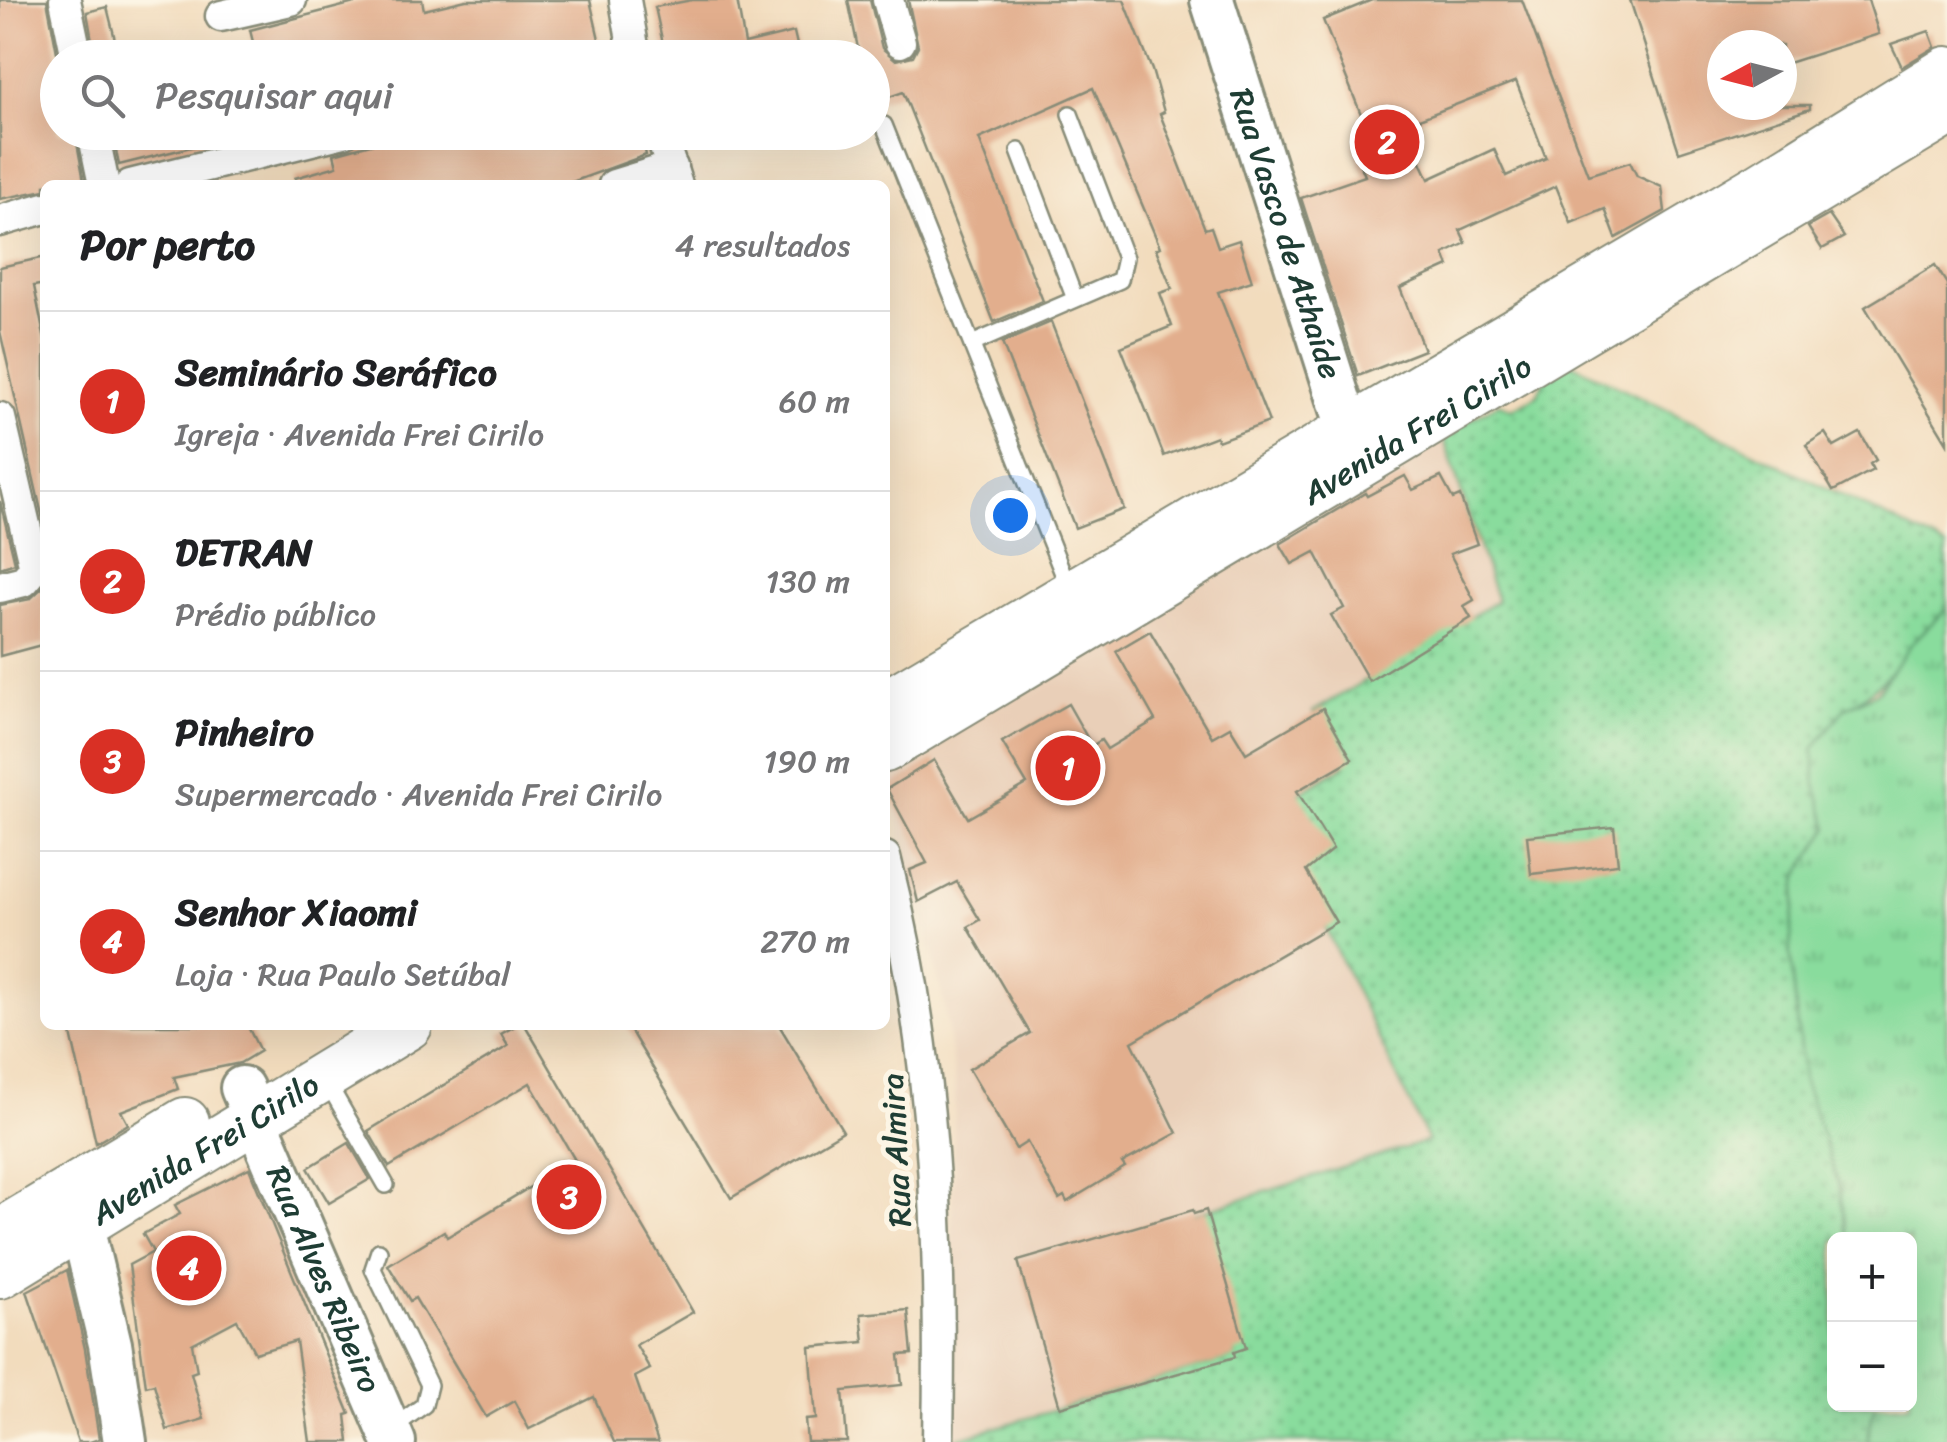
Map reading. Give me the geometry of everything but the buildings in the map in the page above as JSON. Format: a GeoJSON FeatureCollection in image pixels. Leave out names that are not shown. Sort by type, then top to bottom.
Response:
{"type":"FeatureCollection","features":[{"type":"Feature","properties":{"kind":"main road","name":"Avenida Frei Cirilo"},"geometry":{"type":"LineString","coordinates":[[890,745],[1947,71]]}},
{"type":"Feature","properties":{"kind":"main road","name":"Avenida Frei Cirilo"},"geometry":{"type":"LineString","coordinates":[[890,701],[1072,595],[1357,447],[1947,112]]}},
{"type":"Feature","properties":{"kind":"main road","name":"Avenida Frei Cirilo"},"geometry":{"type":"LineString","coordinates":[[0,1274],[78,1206],[250,1102],[341,1030]]}},
{"type":"Feature","properties":{"kind":"main road","name":"Avenida Frei Cirilo"},"geometry":{"type":"LineString","coordinates":[[250,1102],[323,1074],[399,1030]]}},
{"type":"Feature","properties":{"kind":"main road","name":"Avenida Frei Cirilo"},"geometry":{"type":"LineString","coordinates":[[0,1232],[78,1206]]}},
{"type":"Feature","properties":{"kind":"street"},"geometry":{"type":"LineString","coordinates":[[65,0],[73,40]]}},
{"type":"Feature","properties":{"kind":"street"},"geometry":{"type":"LineString","coordinates":[[222,16],[290,0]]}},
{"type":"Feature","properties":{"kind":"street"},"geometry":{"type":"LineString","coordinates":[[625,0],[632,40]]}},
{"type":"Feature","properties":{"kind":"street"},"geometry":{"type":"LineString","coordinates":[[888,0],[900,42]]}},
{"type":"Feature","properties":{"kind":"street","name":"Rua Vasco de Athaíde"},"geometry":{"type":"LineString","coordinates":[[1212,0],[1357,447]]}},
{"type":"Feature","properties":{"kind":"street"},"geometry":{"type":"LineString","coordinates":[[97,150],[103,180]]}},
{"type":"Feature","properties":{"kind":"street"},"geometry":{"type":"LineString","coordinates":[[150,180],[271,150]]}},
{"type":"Feature","properties":{"kind":"street"},"geometry":{"type":"LineString","coordinates":[[647,180],[674,176],[666,150]]}},
{"type":"Feature","properties":{"kind":"street"},"geometry":{"type":"LineString","coordinates":[[0,221],[40,209]]}},
{"type":"Feature","properties":{"kind":"street"},"geometry":{"type":"LineString","coordinates":[[0,418],[5,457],[34,573],[0,587]]}},
{"type":"Feature","properties":{"kind":"street","name":"Rua Almira"},"geometry":{"type":"LineString","coordinates":[[890,881],[914,991],[932,1111],[938,1442]]}},
{"type":"Feature","properties":{"kind":"street","name":"Rua Alves Ribeiro"},"geometry":{"type":"LineString","coordinates":[[250,1102],[392,1436]]}},
{"type":"Feature","properties":{"kind":"street"},"geometry":{"type":"LineString","coordinates":[[78,1206],[110,1344],[125,1442]]}},
{"type":"Feature","properties":{"kind":"lane"},"geometry":{"type":"LineString","coordinates":[[972,344],[1120,280],[1124,258],[1070,114]]}},
{"type":"Feature","properties":{"kind":"lane"},"geometry":{"type":"LineString","coordinates":[[890,140],[1072,595]]}},
{"type":"Feature","properties":{"kind":"lane"},"geometry":{"type":"LineString","coordinates":[[1019,151],[1075,300]]}},
{"type":"Feature","properties":{"kind":"lane"},"geometry":{"type":"LineString","coordinates":[[323,1074],[386,1185]]}},
{"type":"Feature","properties":{"kind":"lane"},"geometry":{"type":"LineString","coordinates":[[379,1250],[374,1269],[429,1385],[424,1405],[392,1436]]}},
{"type":"Feature","properties":{"kind":"shaded area"},"geometry":{"type":"Polygon","coordinates":[[[1443,436],[1497,601],[1313,711],[1344,766],[1261,816],[1326,929],[1429,1141],[1194,1214],[1235,1357],[947,1441],[955,1084],[945,1007],[890,786],[890,763],[1443,436]]]}},
{"type":"Feature","properties":{"kind":"green space"},"geometry":{"type":"Polygon","coordinates":[[[1565,360],[1947,547],[1947,608],[1887,676],[1844,709],[1816,786],[1829,828],[1798,876],[1790,947],[1803,1079],[1838,1182],[1847,1232],[1827,1232],[1827,1412],[1873,1412],[1867,1442],[947,1442],[1234,1357],[1194,1214],[1428,1141],[1326,929],[1261,816],[1344,766],[1313,712],[1497,601],[1443,436],[1499,403],[1512,409],[1537,395],[1546,376],[1565,360]]]}},
{"type":"Feature","properties":{"kind":"green space"},"geometry":{"type":"Polygon","coordinates":[[[1947,608],[1947,1442],[1867,1442],[1873,1412],[1917,1412],[1917,1232],[1847,1232],[1838,1182],[1803,1079],[1790,947],[1798,876],[1829,828],[1816,786],[1813,749],[1844,709],[1877,692],[1911,644],[1947,608]]]}},
{"type":"Feature","properties":{"kind":"place","name":"DETRAN"},"geometry":{"type":"Point","coordinates":[1387,142]}},
{"type":"Feature","properties":{"kind":"place","name":"Seminário Seráfico"},"geometry":{"type":"Point","coordinates":[1068,768]}},
{"type":"Feature","properties":{"kind":"place","name":"Pinheiro"},"geometry":{"type":"Point","coordinates":[569,1197]}},
{"type":"Feature","properties":{"kind":"place","name":"Senhor Xiaomi"},"geometry":{"type":"Point","coordinates":[189,1268]}}]}
